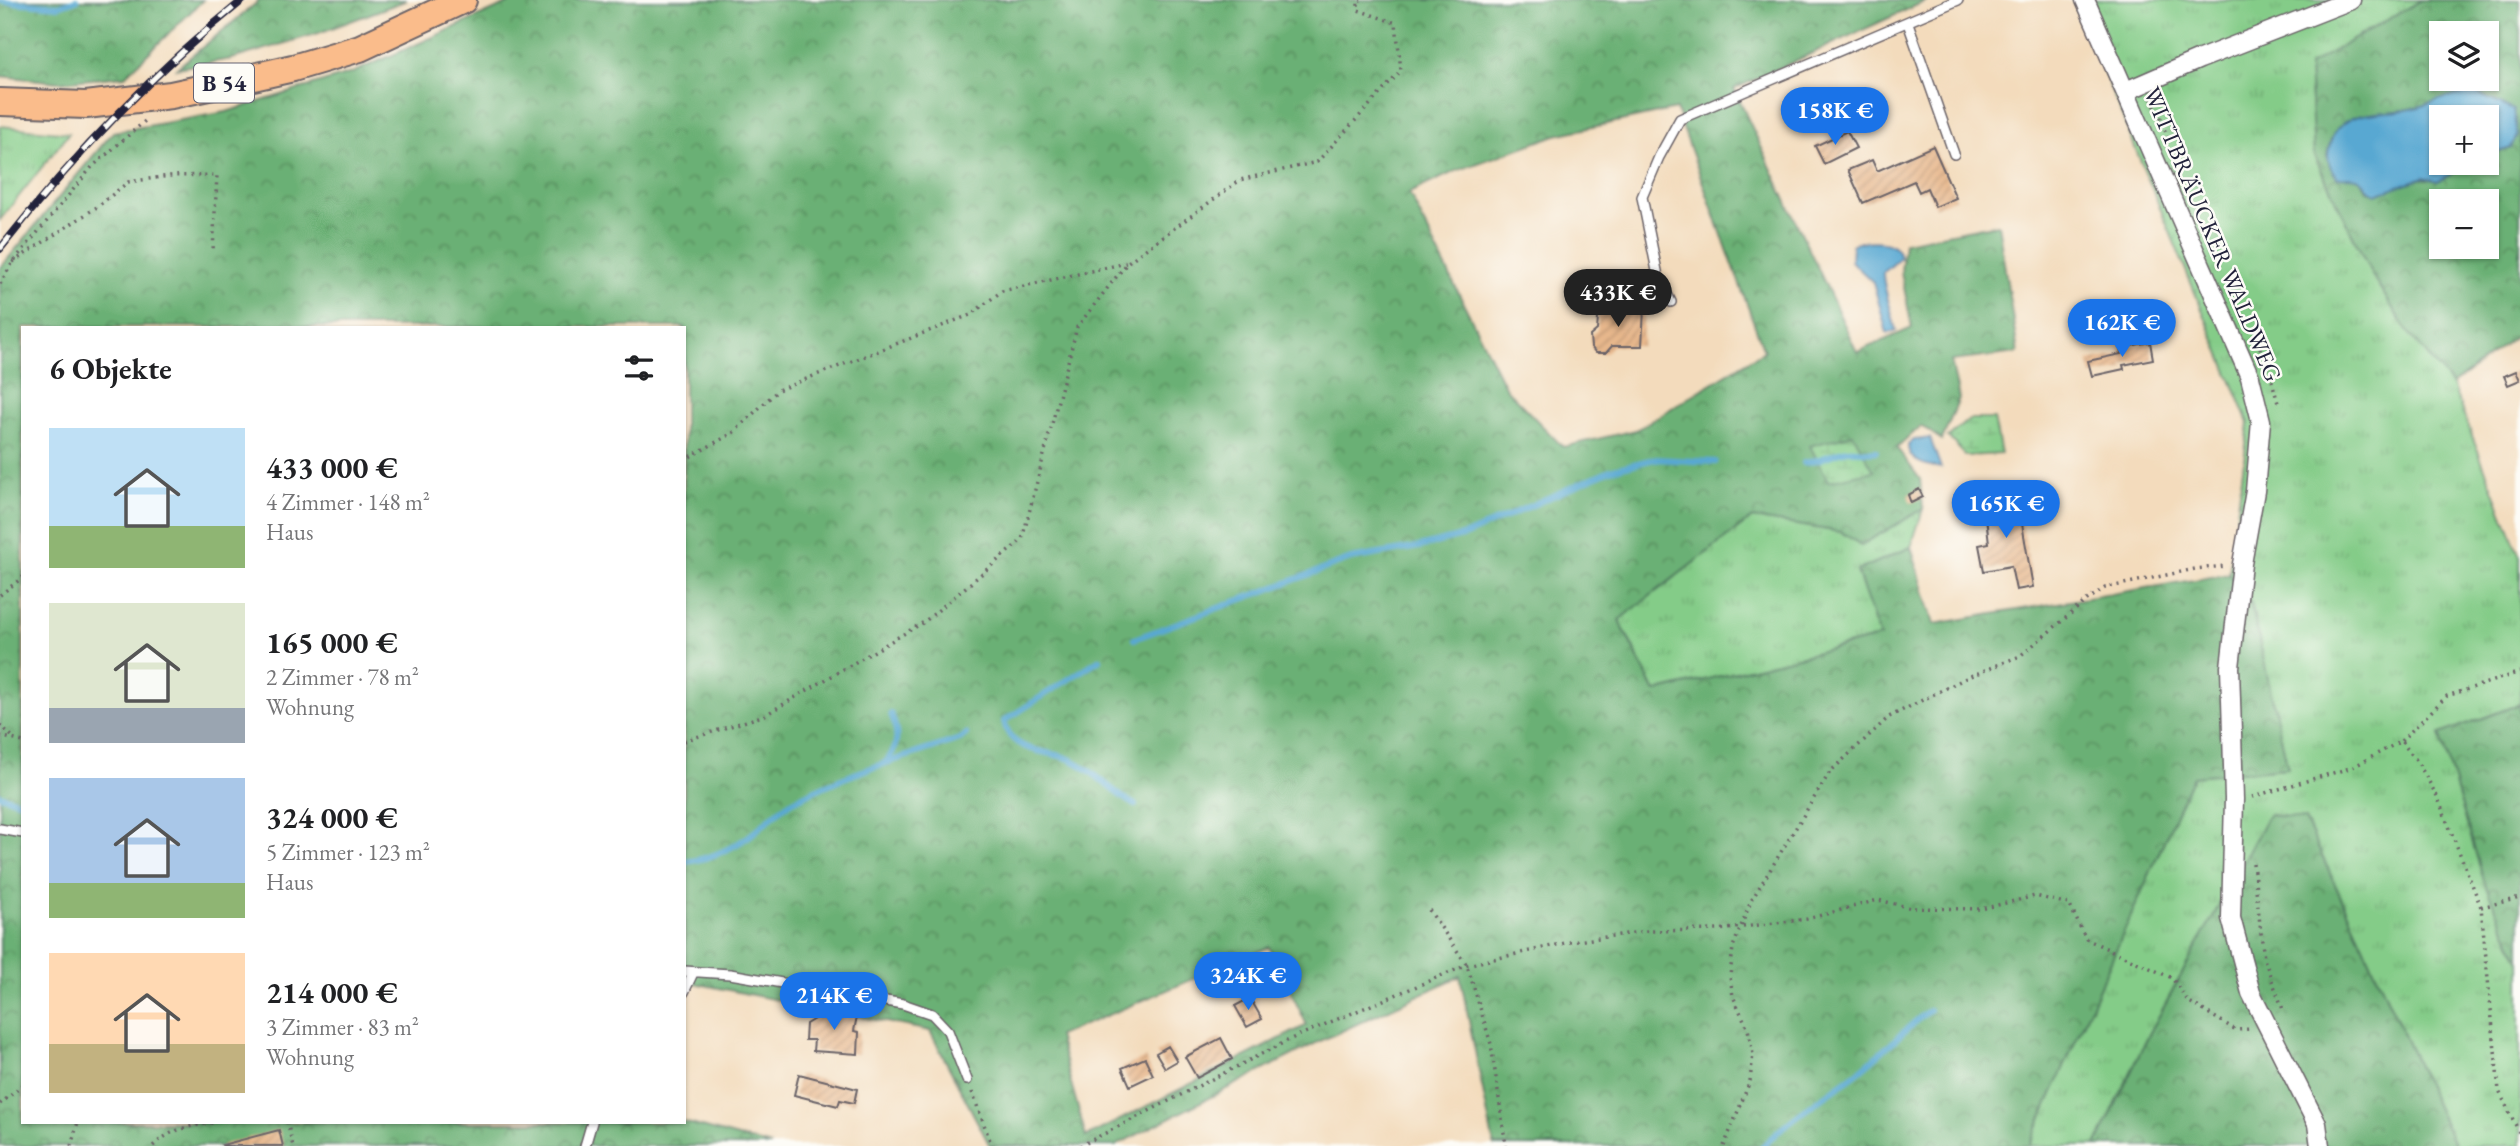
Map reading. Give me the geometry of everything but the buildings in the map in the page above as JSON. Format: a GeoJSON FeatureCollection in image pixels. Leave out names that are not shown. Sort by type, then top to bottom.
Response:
{"type":"FeatureCollection","features":[{"type":"Feature","properties":{"kind":"main road","name":"B 54"},"geometry":{"type":"LineString","coordinates":[[0,102],[86,104],[171,94],[293,68],[360,48],[463,0]]}},
{"type":"Feature","properties":{"kind":"street","name":"WITTBRÄUCKER WALDWEG"},"geometry":{"type":"LineString","coordinates":[[2085,0],[2250,377],[2261,421],[2255,491],[2242,564],[2230,667],[2234,799],[2231,918],[2251,993],[2317,1124],[2320,1146]]}},
{"type":"Feature","properties":{"kind":"street"},"geometry":{"type":"LineString","coordinates":[[2126,91],[2351,0]]}},
{"type":"Feature","properties":{"kind":"lane"},"geometry":{"type":"LineString","coordinates":[[1671,302],[1658,276],[1642,197],[1659,157],[1680,119],[1958,0]]}},
{"type":"Feature","properties":{"kind":"lane"},"geometry":{"type":"LineString","coordinates":[[1908,23],[1954,154]]}},
{"type":"Feature","properties":{"kind":"lane"},"geometry":{"type":"LineString","coordinates":[[0,829],[21,833]]}},
{"type":"Feature","properties":{"kind":"lane"},"geometry":{"type":"LineString","coordinates":[[689,972],[730,974],[903,1004],[932,1014],[948,1031],[967,1080]]}},
{"type":"Feature","properties":{"kind":"lane"},"geometry":{"type":"LineString","coordinates":[[585,1146],[591,1124]]}},
{"type":"Feature","properties":{"kind":"path"},"geometry":{"type":"LineString","coordinates":[[686,740],[765,715],[924,622],[1022,540],[1077,327],[1128,262],[1240,180],[1317,162],[1401,71],[1396,23],[1358,10],[1358,1],[1361,0]]}},
{"type":"Feature","properties":{"kind":"path"},"geometry":{"type":"LineString","coordinates":[[0,284],[13,262],[92,167],[171,94]]}},
{"type":"Feature","properties":{"kind":"path"},"geometry":{"type":"LineString","coordinates":[[13,262],[97,207],[128,182],[170,176],[216,175],[213,251]]}},
{"type":"Feature","properties":{"kind":"path"},"geometry":{"type":"LineString","coordinates":[[686,459],[733,433],[778,390],[970,315],[1002,291],[1128,262]]}},
{"type":"Feature","properties":{"kind":"path"},"geometry":{"type":"LineString","coordinates":[[1724,1146],[1750,1081],[1753,1054],[1748,1029],[1733,996],[1730,977],[1733,947],[1751,901],[1830,772],[1889,717],[1968,677],[2020,656],[2105,588],[2195,569],[2242,564]]}},
{"type":"Feature","properties":{"kind":"path"},"geometry":{"type":"LineString","coordinates":[[0,595],[21,579]]}},
{"type":"Feature","properties":{"kind":"path"},"geometry":{"type":"LineString","coordinates":[[2234,799],[2276,791],[2353,767],[2401,741],[2447,696],[2520,672]]}},
{"type":"Feature","properties":{"kind":"path"},"geometry":{"type":"LineString","coordinates":[[0,726],[20,741]]}},
{"type":"Feature","properties":{"kind":"path"},"geometry":{"type":"LineString","coordinates":[[0,736],[20,741]]}},
{"type":"Feature","properties":{"kind":"path"},"geometry":{"type":"LineString","coordinates":[[2401,741],[2417,761],[2437,796],[2481,907],[2499,1091],[2520,1134]]}},
{"type":"Feature","properties":{"kind":"path"},"geometry":{"type":"LineString","coordinates":[[2253,860],[2264,959],[2286,1017]]}},
{"type":"Feature","properties":{"kind":"path"},"geometry":{"type":"LineString","coordinates":[[1080,1146],[1295,1037],[1467,965],[1570,942],[1647,931],[1719,930],[1807,919],[1878,900],[1913,908],[1981,909],[2035,896],[2069,904],[2086,939],[2172,978],[2189,1002],[2236,1030],[2266,1027]]}},
{"type":"Feature","properties":{"kind":"path"},"geometry":{"type":"LineString","coordinates":[[2481,907],[2520,898]]}},
{"type":"Feature","properties":{"kind":"path"},"geometry":{"type":"LineString","coordinates":[[1429,910],[1467,965],[1491,1044],[1506,1146]]}},
{"type":"Feature","properties":{"kind":"path"},"geometry":{"type":"LineString","coordinates":[[967,1080],[992,1146]]}},
{"type":"Feature","properties":{"kind":"path"},"geometry":{"type":"LineString","coordinates":[[0,1104],[21,1087]]}},
{"type":"Feature","properties":{"kind":"path"},"geometry":{"type":"LineString","coordinates":[[71,1146],[77,1124]]}},
{"type":"Feature","properties":{"kind":"path"},"geometry":{"type":"LineString","coordinates":[[153,1146],[166,1134],[178,1129],[207,1124]]}},
{"type":"Feature","properties":{"kind":"path"},"geometry":{"type":"LineString","coordinates":[[288,1124],[293,1146]]}},
{"type":"Feature","properties":{"kind":"green space"},"geometry":{"type":"Polygon","coordinates":[[[0,0],[203,0],[125,76],[59,82],[0,76],[0,0]]]}},
{"type":"Feature","properties":{"kind":"green space"},"geometry":{"type":"Polygon","coordinates":[[[260,0],[407,0],[316,34],[232,59],[177,68],[260,0]]]}},
{"type":"Feature","properties":{"kind":"green space"},"geometry":{"type":"Polygon","coordinates":[[[516,0],[1928,0],[1734,89],[1857,352],[1912,328],[1901,272],[1904,242],[1998,224],[2018,353],[1951,361],[1959,399],[1942,440],[1921,426],[1897,448],[1920,479],[1923,509],[1861,545],[1841,532],[1752,518],[1619,620],[1655,692],[1880,637],[1857,571],[1911,547],[1934,624],[2229,574],[2251,603],[2288,768],[2193,776],[2029,1146],[1494,1146],[1460,976],[1316,1043],[1115,1146],[990,1146],[930,1031],[686,981],[686,326],[21,326],[21,1124],[686,1123],[771,1146],[0,1146],[0,268],[113,132],[226,112],[352,73],[516,0]],[[1676,109],[1556,135],[1456,171],[1409,193],[1506,389],[1563,447],[1636,430],[1764,351],[1676,109]],[[1269,947],[1058,1036],[1086,1137],[1307,1025],[1269,947]]]}},
{"type":"Feature","properties":{"kind":"green space"},"geometry":{"type":"Polygon","coordinates":[[[2074,0],[2422,0],[2309,65],[2314,155],[2372,275],[2405,328],[2452,385],[2520,557],[2520,704],[2440,734],[2486,887],[2520,961],[2520,1146],[2455,1146],[2305,819],[2269,815],[2146,1040],[2096,1146],[2029,1146],[2193,775],[2287,768],[2251,603],[2229,574],[2249,423],[2074,0]]]}},
{"type":"Feature","properties":{"kind":"green space"},"geometry":{"type":"Polygon","coordinates":[[[2422,0],[2520,0],[2520,332],[2452,385],[2405,328],[2372,275],[2314,155],[2309,65],[2422,0]],[[2476,93],[2452,96],[2408,109],[2358,117],[2334,133],[2327,156],[2362,181],[2367,190],[2376,194],[2414,180],[2438,181],[2449,175],[2499,175],[2499,151],[2511,147],[2499,105],[2476,93]]]}},
{"type":"Feature","properties":{"kind":"green space"},"geometry":{"type":"Polygon","coordinates":[[[0,126],[69,133],[0,220],[0,126]]]}},
{"type":"Feature","properties":{"kind":"green space"},"geometry":{"type":"Polygon","coordinates":[[[1969,419],[1994,419],[2001,454],[1966,456],[1948,437],[1969,419]]]}},
{"type":"Feature","properties":{"kind":"green space"},"geometry":{"type":"Polygon","coordinates":[[[1853,434],[1874,471],[1828,481],[1810,446],[1853,434]]]}},
{"type":"Feature","properties":{"kind":"green space"},"geometry":{"type":"Polygon","coordinates":[[[1923,509],[1911,547],[1857,571],[1880,637],[1655,692],[1619,619],[1752,518],[1841,532],[1861,545],[1923,509]]]}},
{"type":"Feature","properties":{"kind":"green space"},"geometry":{"type":"Polygon","coordinates":[[[2520,704],[2520,961],[2486,887],[2440,734],[2520,704]]]}},
{"type":"Feature","properties":{"kind":"green space"},"geometry":{"type":"Polygon","coordinates":[[[2268,815],[2305,819],[2455,1146],[2096,1146],[2146,1040],[2268,815]]]}},
{"type":"Feature","properties":{"kind":"water"},"geometry":{"type":"Polygon","coordinates":[[[2476,93],[2513,110],[2517,136],[2511,147],[2499,151],[2499,105],[2429,105],[2429,175],[2449,175],[2438,181],[2424,177],[2376,194],[2360,179],[2337,177],[2332,171],[2329,148],[2334,133],[2342,124],[2365,114],[2406,110],[2453,96],[2476,93]]]}},
{"type":"Feature","properties":{"kind":"water"},"geometry":{"type":"Polygon","coordinates":[[[1857,242],[1884,242],[1895,247],[1898,252],[1900,258],[1883,273],[1896,331],[1887,333],[1873,282],[1851,261],[1852,245],[1857,242]]]}},
{"type":"Feature","properties":{"kind":"water"},"geometry":{"type":"Polygon","coordinates":[[[1930,438],[1941,468],[1919,462],[1909,451],[1908,445],[1914,440],[1930,438]]]}},
{"type":"Feature","properties":{"kind":"waterway"},"geometry":{"type":"LineString","coordinates":[[0,1],[59,6],[76,0]]}},
{"type":"Feature","properties":{"kind":"waterway"},"geometry":{"type":"LineString","coordinates":[[1804,463],[1848,450],[1876,451]]}},
{"type":"Feature","properties":{"kind":"waterway"},"geometry":{"type":"LineString","coordinates":[[1134,639],[1351,559],[1419,547],[1466,535],[1610,470],[1654,459],[1715,462]]}},
{"type":"Feature","properties":{"kind":"waterway"},"geometry":{"type":"LineString","coordinates":[[1100,659],[1004,721],[1009,734],[1020,744],[1076,762],[1135,805]]}},
{"type":"Feature","properties":{"kind":"waterway"},"geometry":{"type":"LineString","coordinates":[[885,763],[896,740],[891,714]]}},
{"type":"Feature","properties":{"kind":"waterway"},"geometry":{"type":"LineString","coordinates":[[686,862],[718,854],[733,846],[785,806],[818,789],[960,739],[966,734]]}},
{"type":"Feature","properties":{"kind":"waterway"},"geometry":{"type":"LineString","coordinates":[[0,795],[21,802]]}},
{"type":"Feature","properties":{"kind":"waterway"},"geometry":{"type":"LineString","coordinates":[[1763,1146],[1797,1116],[1867,1065],[1929,1010]]}},
{"type":"Feature","properties":{"kind":"railway"},"geometry":{"type":"LineString","coordinates":[[0,249],[55,182],[114,118],[177,57],[243,0]]}}]}
